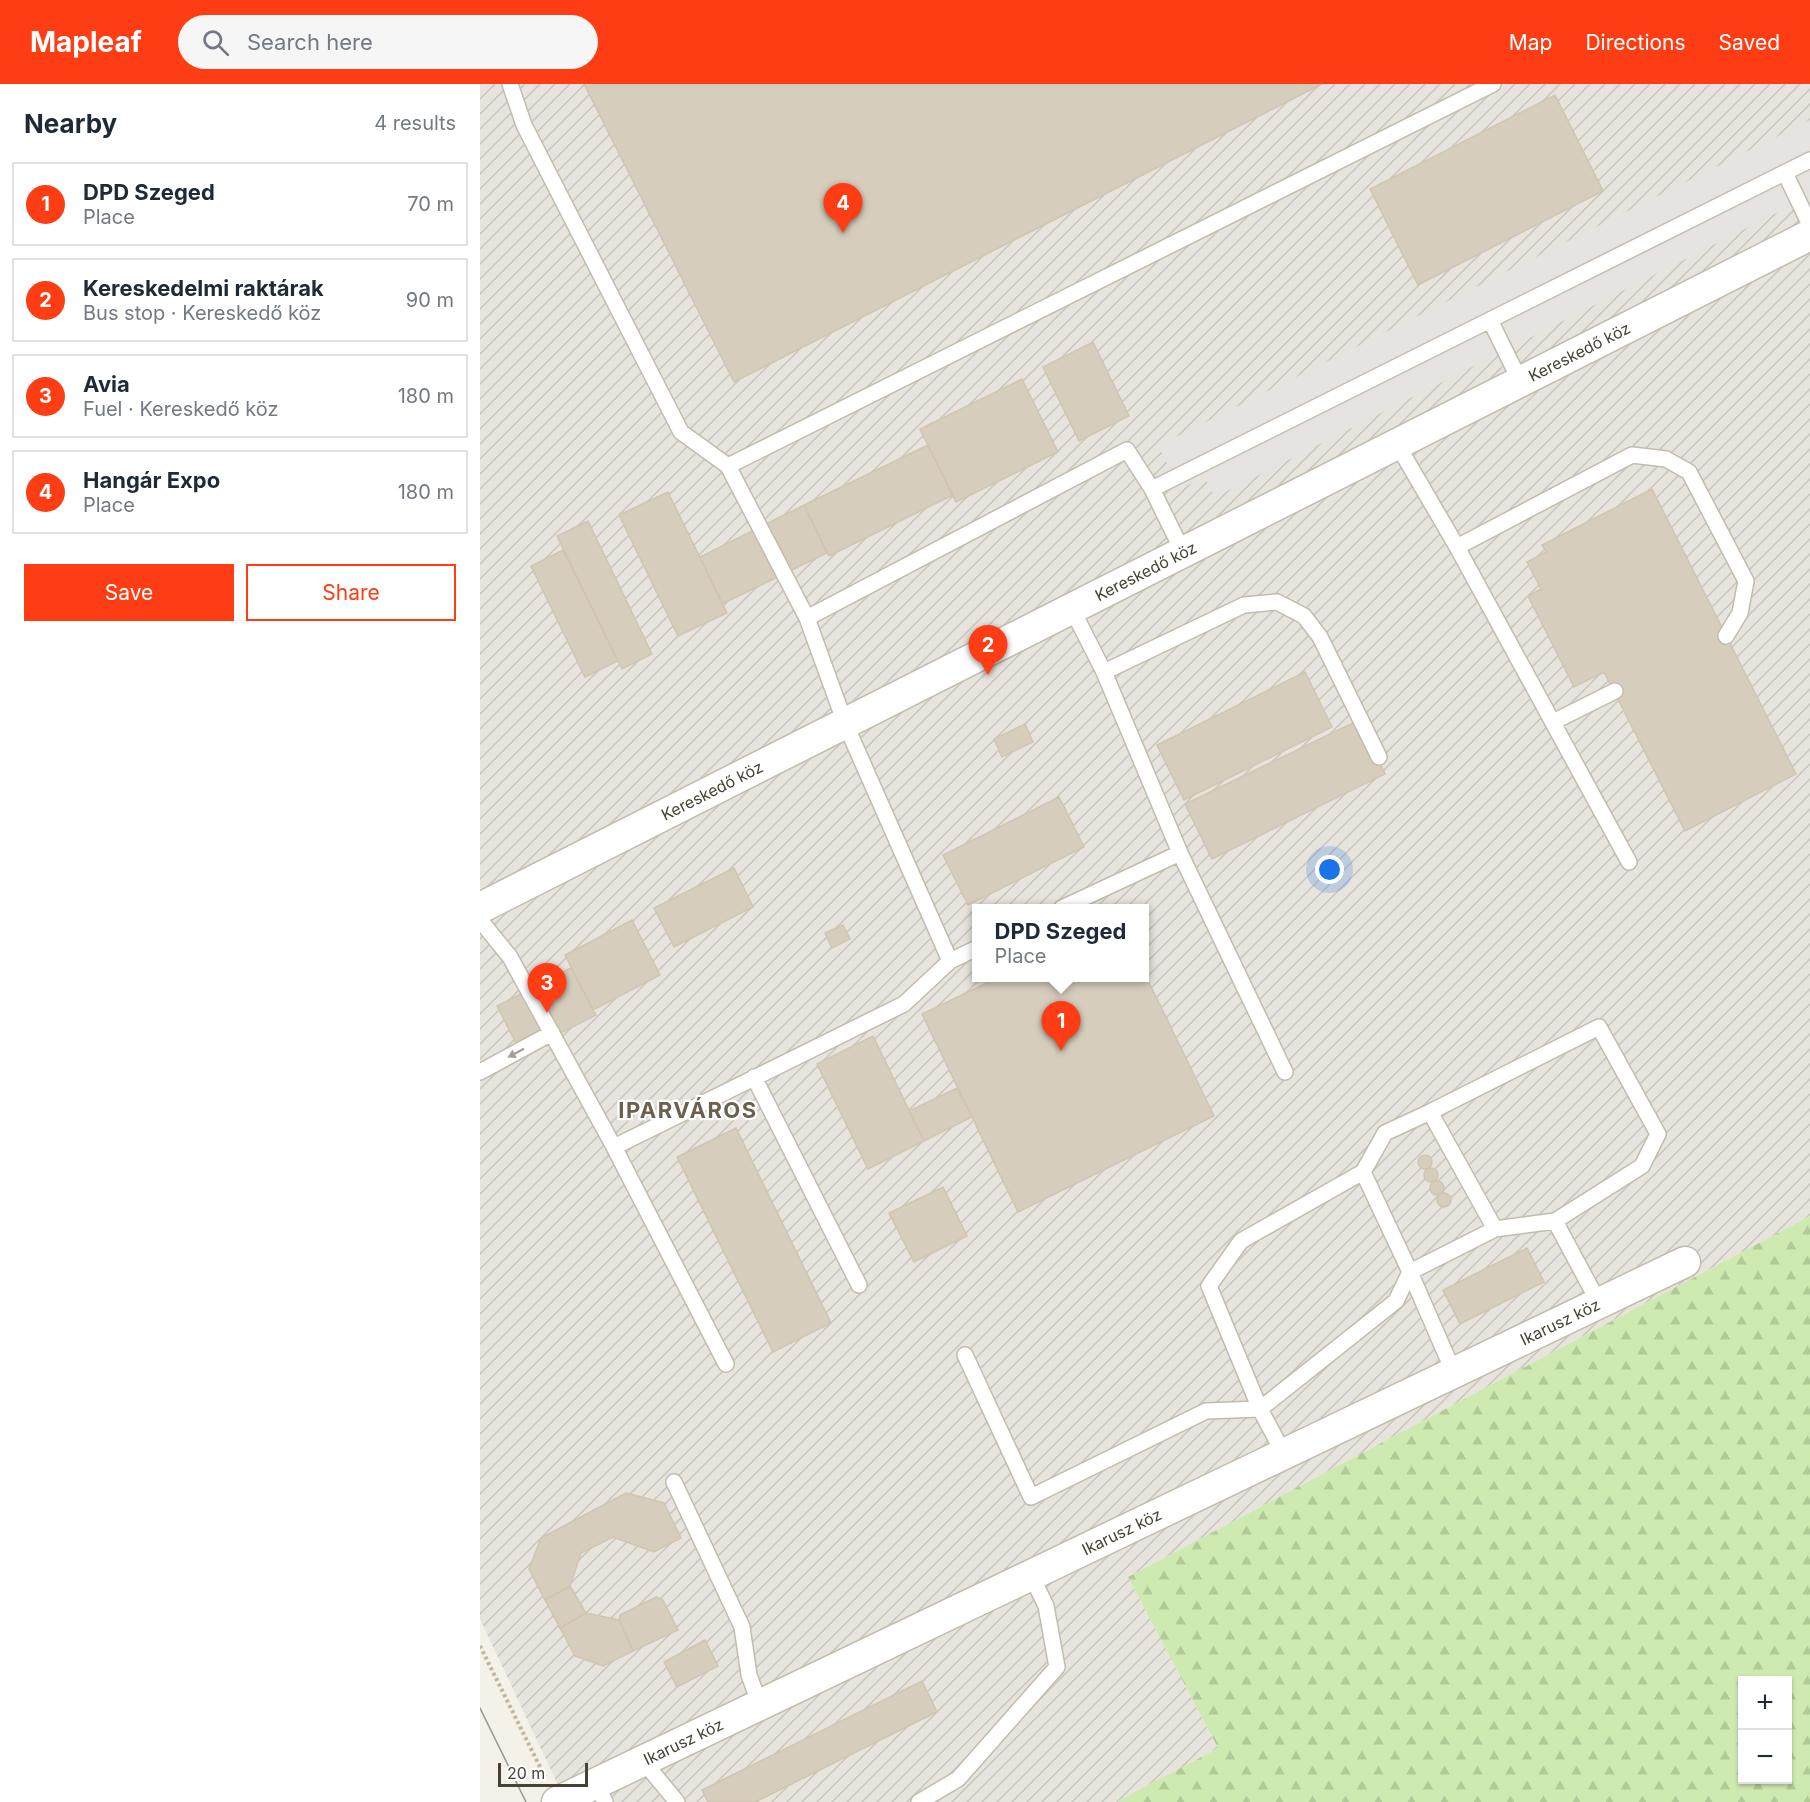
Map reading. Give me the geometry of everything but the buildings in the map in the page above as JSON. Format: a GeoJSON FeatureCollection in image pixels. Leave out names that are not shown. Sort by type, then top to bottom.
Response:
{"type":"FeatureCollection","features":[{"type":"Feature","properties":{"kind":"street","name":"Kereskedő köz"},"geometry":{"type":"LineString","coordinates":[[480,908],[1810,235]]}},
{"type":"Feature","properties":{"kind":"street","name":"Ikarusz köz"},"geometry":{"type":"LineString","coordinates":[[557,1802],[601,1793],[643,1761],[1685,1262]]}},
{"type":"Feature","properties":{"kind":"lane"},"geometry":{"type":"LineString","coordinates":[[510,84],[524,125],[681,432],[728,466],[807,618],[845,723],[950,961]]}},
{"type":"Feature","properties":{"kind":"lane"},"geometry":{"type":"LineString","coordinates":[[728,466],[1493,84]]}},
{"type":"Feature","properties":{"kind":"lane"},"geometry":{"type":"LineString","coordinates":[[1152,489],[1810,160]]}},
{"type":"Feature","properties":{"kind":"lane"},"geometry":{"type":"LineString","coordinates":[[1785,173],[1810,225]]}},
{"type":"Feature","properties":{"kind":"lane"},"geometry":{"type":"LineString","coordinates":[[1490,320],[1520,381]]}},
{"type":"Feature","properties":{"kind":"lane"},"geometry":{"type":"LineString","coordinates":[[1397,444],[1457,547],[1629,862]]}},
{"type":"Feature","properties":{"kind":"lane"},"geometry":{"type":"LineString","coordinates":[[807,618],[1127,450],[1152,489],[1183,552]]}},
{"type":"Feature","properties":{"kind":"lane"},"geometry":{"type":"LineString","coordinates":[[1457,547],[1632,455],[1666,459],[1689,472],[1746,581],[1740,613],[1726,636]]}},
{"type":"Feature","properties":{"kind":"lane"},"geometry":{"type":"LineString","coordinates":[[1104,672],[1244,605],[1277,602],[1304,616],[1320,637],[1379,757]]}},
{"type":"Feature","properties":{"kind":"lane"},"geometry":{"type":"LineString","coordinates":[[1072,609],[1104,672],[1180,854],[1285,1072]]}},
{"type":"Feature","properties":{"kind":"lane"},"geometry":{"type":"LineString","coordinates":[[1553,722],[1615,691]]}},
{"type":"Feature","properties":{"kind":"lane"},"geometry":{"type":"LineString","coordinates":[[1073,904],[1180,854]]}},
{"type":"Feature","properties":{"kind":"lane"},"geometry":{"type":"LineString","coordinates":[[480,920],[510,957],[614,1147],[726,1364]]}},
{"type":"Feature","properties":{"kind":"lane"},"geometry":{"type":"LineString","coordinates":[[614,1147],[904,1004],[950,961],[972,950]]}},
{"type":"Feature","properties":{"kind":"lane"},"geometry":{"type":"LineString","coordinates":[[965,1354],[1031,1497],[1206,1411],[1260,1409],[1396,1300],[1410,1272],[1495,1229],[1556,1221],[1642,1166],[1658,1134],[1599,1027],[1385,1133],[1364,1172],[1241,1241],[1209,1286],[1260,1409],[1284,1454]]}},
{"type":"Feature","properties":{"kind":"lane"},"geometry":{"type":"LineString","coordinates":[[480,1072],[552,1033]]}},
{"type":"Feature","properties":{"kind":"lane"},"geometry":{"type":"LineString","coordinates":[[754,1077],[859,1285]]}},
{"type":"Feature","properties":{"kind":"lane"},"geometry":{"type":"LineString","coordinates":[[1430,1112],[1495,1229]]}},
{"type":"Feature","properties":{"kind":"lane"},"geometry":{"type":"LineString","coordinates":[[1364,1172],[1454,1373]]}},
{"type":"Feature","properties":{"kind":"lane"},"geometry":{"type":"LineString","coordinates":[[1556,1221],[1599,1304]]}},
{"type":"Feature","properties":{"kind":"lane"},"geometry":{"type":"LineString","coordinates":[[674,1482],[742,1627],[749,1675],[760,1705]]}},
{"type":"Feature","properties":{"kind":"lane"},"geometry":{"type":"LineString","coordinates":[[919,1802],[958,1779],[1057,1667],[1046,1606],[1030,1575]]}},
{"type":"Feature","properties":{"kind":"lane"},"geometry":{"type":"LineString","coordinates":[[643,1761],[677,1802]]}},
{"type":"Feature","properties":{"kind":"path"},"geometry":{"type":"LineString","coordinates":[[480,1646],[557,1802]]}},
{"type":"Feature","properties":{"kind":"shaded area"},"geometry":{"type":"Polygon","coordinates":[[[480,84],[1810,84],[1810,1216],[1128,1577],[1218,1748],[1116,1802],[566,1802],[480,1619],[480,84]]]}},
{"type":"Feature","properties":{"kind":"shaded area"},"geometry":{"type":"Polygon","coordinates":[[[1810,120],[1810,196],[1215,497],[1204,477],[1180,489],[1158,446],[1810,120]]]}},
{"type":"Feature","properties":{"kind":"green space"},"geometry":{"type":"Polygon","coordinates":[[[1810,1216],[1810,1802],[1116,1802],[1218,1748],[1128,1577],[1810,1216]]]}},
{"type":"Feature","properties":{"kind":"tram line"},"geometry":{"type":"LineString","coordinates":[[480,1708],[526,1802]]}},
{"type":"Feature","properties":{"kind":"place","name":"Hangár Expo"},"geometry":{"type":"Point","coordinates":[843,233]}},
{"type":"Feature","properties":{"kind":"place","name":"Kereskedelmi raktárak"},"geometry":{"type":"Point","coordinates":[988,675]}},
{"type":"Feature","properties":{"kind":"place","name":"Avia"},"geometry":{"type":"Point","coordinates":[547,1013]}},
{"type":"Feature","properties":{"kind":"place","name":"DPD Szeged"},"geometry":{"type":"Point","coordinates":[1061,1051]}},
{"type":"Feature","properties":{"kind":"district","name":"IPARVÁROS"},"geometry":{"type":"Point","coordinates":[688,1110]}}]}
